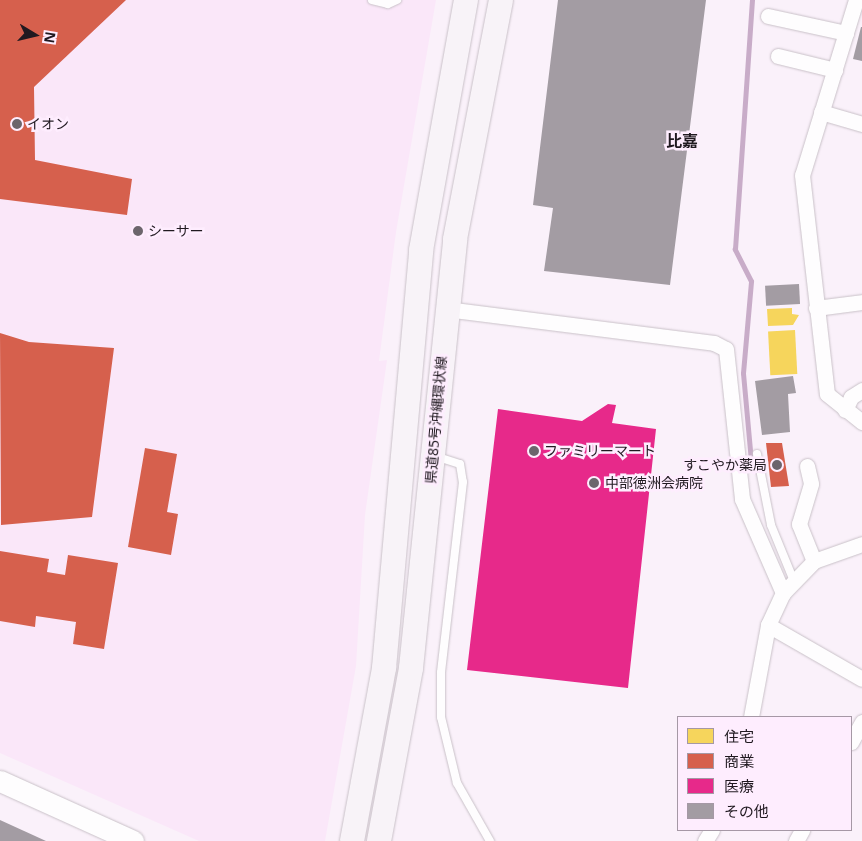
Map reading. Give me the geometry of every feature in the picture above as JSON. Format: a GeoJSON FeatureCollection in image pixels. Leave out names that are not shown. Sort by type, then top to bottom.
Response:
{"type":"FeatureCollection","features":[{"type":"Feature","properties":{"kind":"main road"},"geometry":{"type":"LineString","coordinates":[[352,841],[384,668],[420,259],[466,0]]}},
{"type":"Feature","properties":{"kind":"main road","name":"県道85号沖縄環状線"},"geometry":{"type":"LineString","coordinates":[[379,841],[411,668],[446,309],[470,143],[501,0]]}},
{"type":"Feature","properties":{"kind":"street"},"geometry":{"type":"LineString","coordinates":[[856,0],[802,175],[816,308],[828,394],[845,410],[862,422]]}},
{"type":"Feature","properties":{"kind":"street"},"geometry":{"type":"LineString","coordinates":[[768,16],[846,33]]}},
{"type":"Feature","properties":{"kind":"street"},"geometry":{"type":"LineString","coordinates":[[778,56],[834,70]]}},
{"type":"Feature","properties":{"kind":"street"},"geometry":{"type":"LineString","coordinates":[[821,112],[862,124]]}},
{"type":"Feature","properties":{"kind":"street"},"geometry":{"type":"LineString","coordinates":[[816,308],[862,302]]}},
{"type":"Feature","properties":{"kind":"street"},"geometry":{"type":"LineString","coordinates":[[446,309],[714,343],[726,349],[742,499],[783,593]]}},
{"type":"Feature","properties":{"kind":"street"},"geometry":{"type":"LineString","coordinates":[[845,410],[851,397],[862,390]]}},
{"type":"Feature","properties":{"kind":"street"},"geometry":{"type":"LineString","coordinates":[[807,466],[811,484],[798,524],[814,560]]}},
{"type":"Feature","properties":{"kind":"street"},"geometry":{"type":"LineString","coordinates":[[751,716],[768,626],[783,593],[814,560],[862,544]]}},
{"type":"Feature","properties":{"kind":"street"},"geometry":{"type":"LineString","coordinates":[[768,626],[829,656],[862,679]]}},
{"type":"Feature","properties":{"kind":"street"},"geometry":{"type":"LineString","coordinates":[[852,740],[862,722]]}},
{"type":"Feature","properties":{"kind":"street"},"geometry":{"type":"LineString","coordinates":[[0,781],[133,841]]}},
{"type":"Feature","properties":{"kind":"lane"},"geometry":{"type":"LineString","coordinates":[[372,0],[388,4],[397,0]]}},
{"type":"Feature","properties":{"kind":"lane"},"geometry":{"type":"LineString","coordinates":[[757,454],[770,525],[794,581]]}},
{"type":"Feature","properties":{"kind":"lane"},"geometry":{"type":"LineString","coordinates":[[433,456],[460,464],[463,482],[441,673],[441,716],[457,783],[490,841]]}},
{"type":"Feature","properties":{"kind":"shaded area"},"geometry":{"type":"Polygon","coordinates":[[[0,0],[436,0],[396,232],[379,361],[387,360],[365,515],[356,666],[325,841],[199,841],[0,753],[0,0]]]}},
{"type":"Feature","properties":{"kind":"building: 住宅"},"geometry":{"type":"Polygon","coordinates":[[[792,308],[792,314],[799,315],[793,325],[768,326],[767,309],[792,308]]]}},
{"type":"Feature","properties":{"kind":"building: 住宅"},"geometry":{"type":"Polygon","coordinates":[[[795,330],[797,374],[770,375],[768,331],[795,330]]]}},
{"type":"Feature","properties":{"kind":"building: 商業","name":"イオン"},"geometry":{"type":"Polygon","coordinates":[[[0,0],[126,0],[34,87],[35,160],[132,179],[127,215],[0,199],[0,0]]]}},
{"type":"Feature","properties":{"kind":"building: 商業"},"geometry":{"type":"Polygon","coordinates":[[[0,333],[29,342],[114,348],[92,517],[1,525],[0,333]]]}},
{"type":"Feature","properties":{"kind":"building: 商業","name":"すこやか薬局"},"geometry":{"type":"Polygon","coordinates":[[[766,443],[782,443],[789,486],[771,487],[766,443]]]}},
{"type":"Feature","properties":{"kind":"building: 商業"},"geometry":{"type":"Polygon","coordinates":[[[145,448],[177,454],[167,512],[178,514],[171,555],[128,547],[145,448]]]}},
{"type":"Feature","properties":{"kind":"building: 商業"},"geometry":{"type":"Polygon","coordinates":[[[0,551],[49,559],[47,572],[65,575],[68,555],[118,563],[104,649],[73,644],[76,622],[36,616],[35,627],[0,621],[0,551]]]}},
{"type":"Feature","properties":{"kind":"building: 医療"},"geometry":{"type":"Polygon","coordinates":[[[608,404],[616,405],[612,423],[656,429],[628,688],[467,670],[498,409],[582,421],[608,404]]]}},
{"type":"Feature","properties":{"kind":"building: その他"},"geometry":{"type":"Polygon","coordinates":[[[558,0],[706,0],[670,285],[544,271],[553,208],[533,205],[558,0]]]}},
{"type":"Feature","properties":{"kind":"building: その他"},"geometry":{"type":"Polygon","coordinates":[[[862,27],[862,61],[853,59],[862,27]]]}},
{"type":"Feature","properties":{"kind":"building: その他"},"geometry":{"type":"Polygon","coordinates":[[[799,284],[800,304],[766,306],[765,286],[799,284]]]}},
{"type":"Feature","properties":{"kind":"building: その他"},"geometry":{"type":"Polygon","coordinates":[[[793,376],[796,393],[788,394],[790,432],[762,435],[755,381],[793,376]]]}},
{"type":"Feature","properties":{"kind":"building: その他"},"geometry":{"type":"Polygon","coordinates":[[[0,820],[46,841],[0,841],[0,820]]]}},
{"type":"Feature","properties":{"kind":"waterway"},"geometry":{"type":"LineString","coordinates":[[751,461],[743,373],[751,281],[735,249],[752,0]]}},
{"type":"Feature","properties":{"kind":"place","name":"イオン"},"geometry":{"type":"Point","coordinates":[17,124]}},
{"type":"Feature","properties":{"kind":"place","name":"シーサー"},"geometry":{"type":"Point","coordinates":[138,231]}},
{"type":"Feature","properties":{"kind":"place","name":"ファミリーマート"},"geometry":{"type":"Point","coordinates":[534,451]}},
{"type":"Feature","properties":{"kind":"place","name":"すこやか薬局"},"geometry":{"type":"Point","coordinates":[777,465]}},
{"type":"Feature","properties":{"kind":"place","name":"中部徳洲会病院"},"geometry":{"type":"Point","coordinates":[594,483]}},
{"type":"Feature","properties":{"kind":"district","name":"比嘉"},"geometry":{"type":"Point","coordinates":[682,141]}}]}
